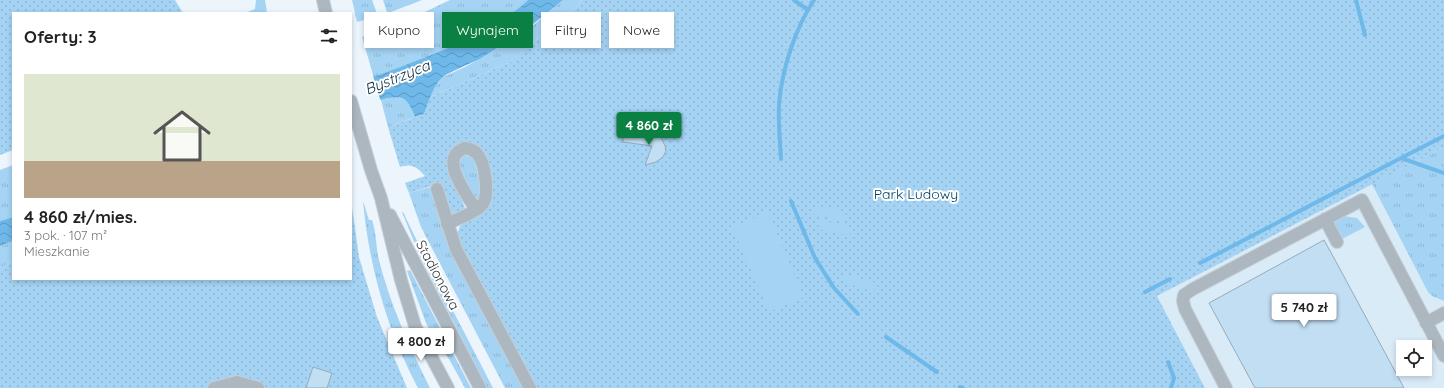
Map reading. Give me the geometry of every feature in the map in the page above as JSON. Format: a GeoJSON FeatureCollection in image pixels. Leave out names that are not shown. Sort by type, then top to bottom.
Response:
{"type":"FeatureCollection","features":[{"type":"Feature","properties":{"kind":"street","name":"Stadionowa"},"geometry":{"type":"LineString","coordinates":[[352,104],[371,170],[381,198],[401,280],[415,326],[448,388]]}},
{"type":"Feature","properties":{"kind":"street"},"geometry":{"type":"LineString","coordinates":[[437,189],[456,249],[530,388]]}},
{"type":"Feature","properties":{"kind":"street","name":"Stadionowa"},"geometry":{"type":"LineString","coordinates":[[381,198],[480,388]]}},
{"type":"Feature","properties":{"kind":"street"},"geometry":{"type":"LineString","coordinates":[[1226,388],[1185,309],[1183,301],[1184,296],[1193,289],[1362,200],[1444,356]]}},
{"type":"Feature","properties":{"kind":"street"},"geometry":{"type":"LineString","coordinates":[[447,224],[476,210]]}},
{"type":"Feature","properties":{"kind":"street"},"geometry":{"type":"LineString","coordinates":[[1325,219],[1337,242]]}},
{"type":"Feature","properties":{"kind":"street"},"geometry":{"type":"LineString","coordinates":[[1426,323],[1444,313]]}},
{"type":"Feature","properties":{"kind":"street"},"geometry":{"type":"LineString","coordinates":[[214,388],[237,382],[258,388]]}},
{"type":"Feature","properties":{"kind":"shaded area"},"geometry":{"type":"Polygon","coordinates":[[[1444,147],[1444,388],[1205,388],[1157,296],[1444,147]]]}},
{"type":"Feature","properties":{"kind":"green space"},"geometry":{"type":"Polygon","coordinates":[[[0,0],[175,0],[182,12],[12,12],[12,150],[0,155],[0,0]]]}},
{"type":"Feature","properties":{"kind":"green space"},"geometry":{"type":"Polygon","coordinates":[[[256,0],[265,0],[267,12],[248,12],[255,9],[256,0]]]}},
{"type":"Feature","properties":{"kind":"green space"},"geometry":{"type":"Polygon","coordinates":[[[352,0],[372,0],[376,12],[364,12],[364,20],[357,22],[352,0]]]}},
{"type":"Feature","properties":{"kind":"green space"},"geometry":{"type":"Polygon","coordinates":[[[383,0],[422,0],[391,12],[387,12],[383,0]]]}},
{"type":"Feature","properties":{"kind":"green space"},"geometry":{"type":"Polygon","coordinates":[[[450,0],[528,0],[513,12],[442,12],[442,48],[450,48],[374,78],[365,48],[434,48],[434,12],[425,12],[450,0]]]}},
{"type":"Feature","properties":{"kind":"green space"},"geometry":{"type":"Polygon","coordinates":[[[563,0],[582,0],[570,12],[549,12],[563,0]]]}},
{"type":"Feature","properties":{"kind":"green space","name":"Park Ludowy"},"geometry":{"type":"Polygon","coordinates":[[[582,0],[1444,0],[1444,147],[1157,296],[1205,388],[535,388],[459,244],[457,234],[460,226],[491,195],[469,146],[450,170],[465,208],[465,210],[456,216],[450,213],[439,184],[409,193],[405,183],[425,176],[414,167],[408,165],[400,167],[388,127],[424,114],[430,97],[510,62],[527,48],[533,48],[533,43],[541,36],[541,48],[601,48],[601,12],[570,12],[582,0]]]}},
{"type":"Feature","properties":{"kind":"green space"},"geometry":{"type":"Polygon","coordinates":[[[541,19],[541,36],[533,43],[533,25],[541,19]]]}},
{"type":"Feature","properties":{"kind":"green space"},"geometry":{"type":"Polygon","coordinates":[[[498,48],[527,48],[510,62],[430,97],[433,89],[443,77],[467,66],[498,48]]]}},
{"type":"Feature","properties":{"kind":"green space"},"geometry":{"type":"Polygon","coordinates":[[[393,97],[402,98],[405,100],[415,117],[388,127],[381,100],[393,97]]]}},
{"type":"Feature","properties":{"kind":"green space"},"geometry":{"type":"Polygon","coordinates":[[[1444,147],[1444,301],[1432,296],[1428,292],[1372,184],[1444,147]]]}},
{"type":"Feature","properties":{"kind":"green space"},"geometry":{"type":"Polygon","coordinates":[[[465,155],[474,158],[482,190],[480,201],[473,203],[457,163],[460,157],[465,155]]]}},
{"type":"Feature","properties":{"kind":"green space"},"geometry":{"type":"Polygon","coordinates":[[[12,165],[12,217],[0,221],[0,170],[12,165]]]}},
{"type":"Feature","properties":{"kind":"green space"},"geometry":{"type":"Polygon","coordinates":[[[431,187],[448,240],[525,388],[505,388],[421,227],[409,193],[431,187]]]}},
{"type":"Feature","properties":{"kind":"green space"},"geometry":{"type":"Polygon","coordinates":[[[363,201],[369,220],[372,220],[378,256],[394,307],[407,340],[430,388],[418,388],[397,344],[381,298],[375,274],[363,201]]]}},
{"type":"Feature","properties":{"kind":"green space"},"geometry":{"type":"Polygon","coordinates":[[[815,205],[846,212],[844,221],[813,214],[815,205]]]}},
{"type":"Feature","properties":{"kind":"green space"},"geometry":{"type":"Polygon","coordinates":[[[352,207],[359,257],[377,317],[407,388],[0,388],[0,268],[12,262],[12,280],[352,280],[352,207]]]}},
{"type":"Feature","properties":{"kind":"green space"},"geometry":{"type":"Polygon","coordinates":[[[402,212],[493,388],[487,388],[419,254],[402,212]]]}},
{"type":"Feature","properties":{"kind":"green space"},"geometry":{"type":"Polygon","coordinates":[[[768,212],[804,297],[769,312],[732,227],[768,212]]]}},
{"type":"Feature","properties":{"kind":"green space"},"geometry":{"type":"Polygon","coordinates":[[[1344,216],[1357,218],[1365,227],[1342,239],[1332,221],[1344,216]]]}},
{"type":"Feature","properties":{"kind":"green space"},"geometry":{"type":"Polygon","coordinates":[[[820,220],[851,227],[850,236],[818,229],[820,220]]]}},
{"type":"Feature","properties":{"kind":"green space"},"geometry":{"type":"Polygon","coordinates":[[[12,241],[12,262],[0,268],[0,246],[12,241]]]}},
{"type":"Feature","properties":{"kind":"green space"},"geometry":{"type":"Polygon","coordinates":[[[410,270],[471,388],[465,388],[449,359],[434,338],[426,323],[407,271],[410,270]]]}},
{"type":"Feature","properties":{"kind":"green space"},"geometry":{"type":"Polygon","coordinates":[[[845,274],[876,283],[874,292],[843,282],[845,274]]]}},
{"type":"Feature","properties":{"kind":"water"},"geometry":{"type":"Polygon","coordinates":[[[528,0],[563,0],[548,12],[541,12],[541,17],[533,24],[533,12],[513,12],[528,0]]]}},
{"type":"Feature","properties":{"kind":"water","name":"Bystrzyca"},"geometry":{"type":"Polygon","coordinates":[[[447,48],[498,48],[442,78],[433,90],[424,114],[415,117],[409,105],[403,99],[394,97],[381,100],[352,84],[395,69],[447,48]]]}},
{"type":"Feature","properties":{"kind":"water"},"geometry":{"type":"Polygon","coordinates":[[[12,217],[12,241],[0,246],[0,221],[12,217]]]}},
{"type":"Feature","properties":{"kind":"pier"},"geometry":{"type":"Polygon","coordinates":[[[373,76],[381,102],[352,113],[352,81],[373,76]]]}},
{"type":"Feature","properties":{"kind":"building"},"geometry":{"type":"Polygon","coordinates":[[[658,131],[666,151],[663,157],[656,162],[645,165],[652,146],[623,142],[623,136],[656,135],[658,131]]]}},
{"type":"Feature","properties":{"kind":"building"},"geometry":{"type":"Polygon","coordinates":[[[1324,240],[1396,373],[1396,376],[1398,376],[1404,388],[1255,388],[1209,303],[1324,240]]]}},
{"type":"Feature","properties":{"kind":"building"},"geometry":{"type":"Polygon","coordinates":[[[313,367],[332,373],[327,388],[306,388],[313,367]]]}},
{"type":"Feature","properties":{"kind":"waterway"},"geometry":{"type":"LineString","coordinates":[[794,0],[808,10]]}},
{"type":"Feature","properties":{"kind":"waterway"},"geometry":{"type":"LineString","coordinates":[[781,159],[779,104],[783,77],[795,36],[814,0]]}},
{"type":"Feature","properties":{"kind":"waterway"},"geometry":{"type":"LineString","coordinates":[[1356,0],[1365,35]]}},
{"type":"Feature","properties":{"kind":"waterway"},"geometry":{"type":"LineString","coordinates":[[1401,158],[1444,136]]}},
{"type":"Feature","properties":{"kind":"waterway"},"geometry":{"type":"LineString","coordinates":[[1200,263],[1401,158],[1444,173]]}},
{"type":"Feature","properties":{"kind":"waterway"},"geometry":{"type":"LineString","coordinates":[[791,201],[815,258],[834,288],[858,314]]}},
{"type":"Feature","properties":{"kind":"waterway"},"geometry":{"type":"LineString","coordinates":[[1145,292],[1170,279]]}},
{"type":"Feature","properties":{"kind":"waterway"},"geometry":{"type":"LineString","coordinates":[[886,337],[937,372]]}},
{"type":"Feature","properties":{"kind":"waterway"},"geometry":{"type":"LineString","coordinates":[[1168,362],[1174,378],[1171,388]]}}]}
